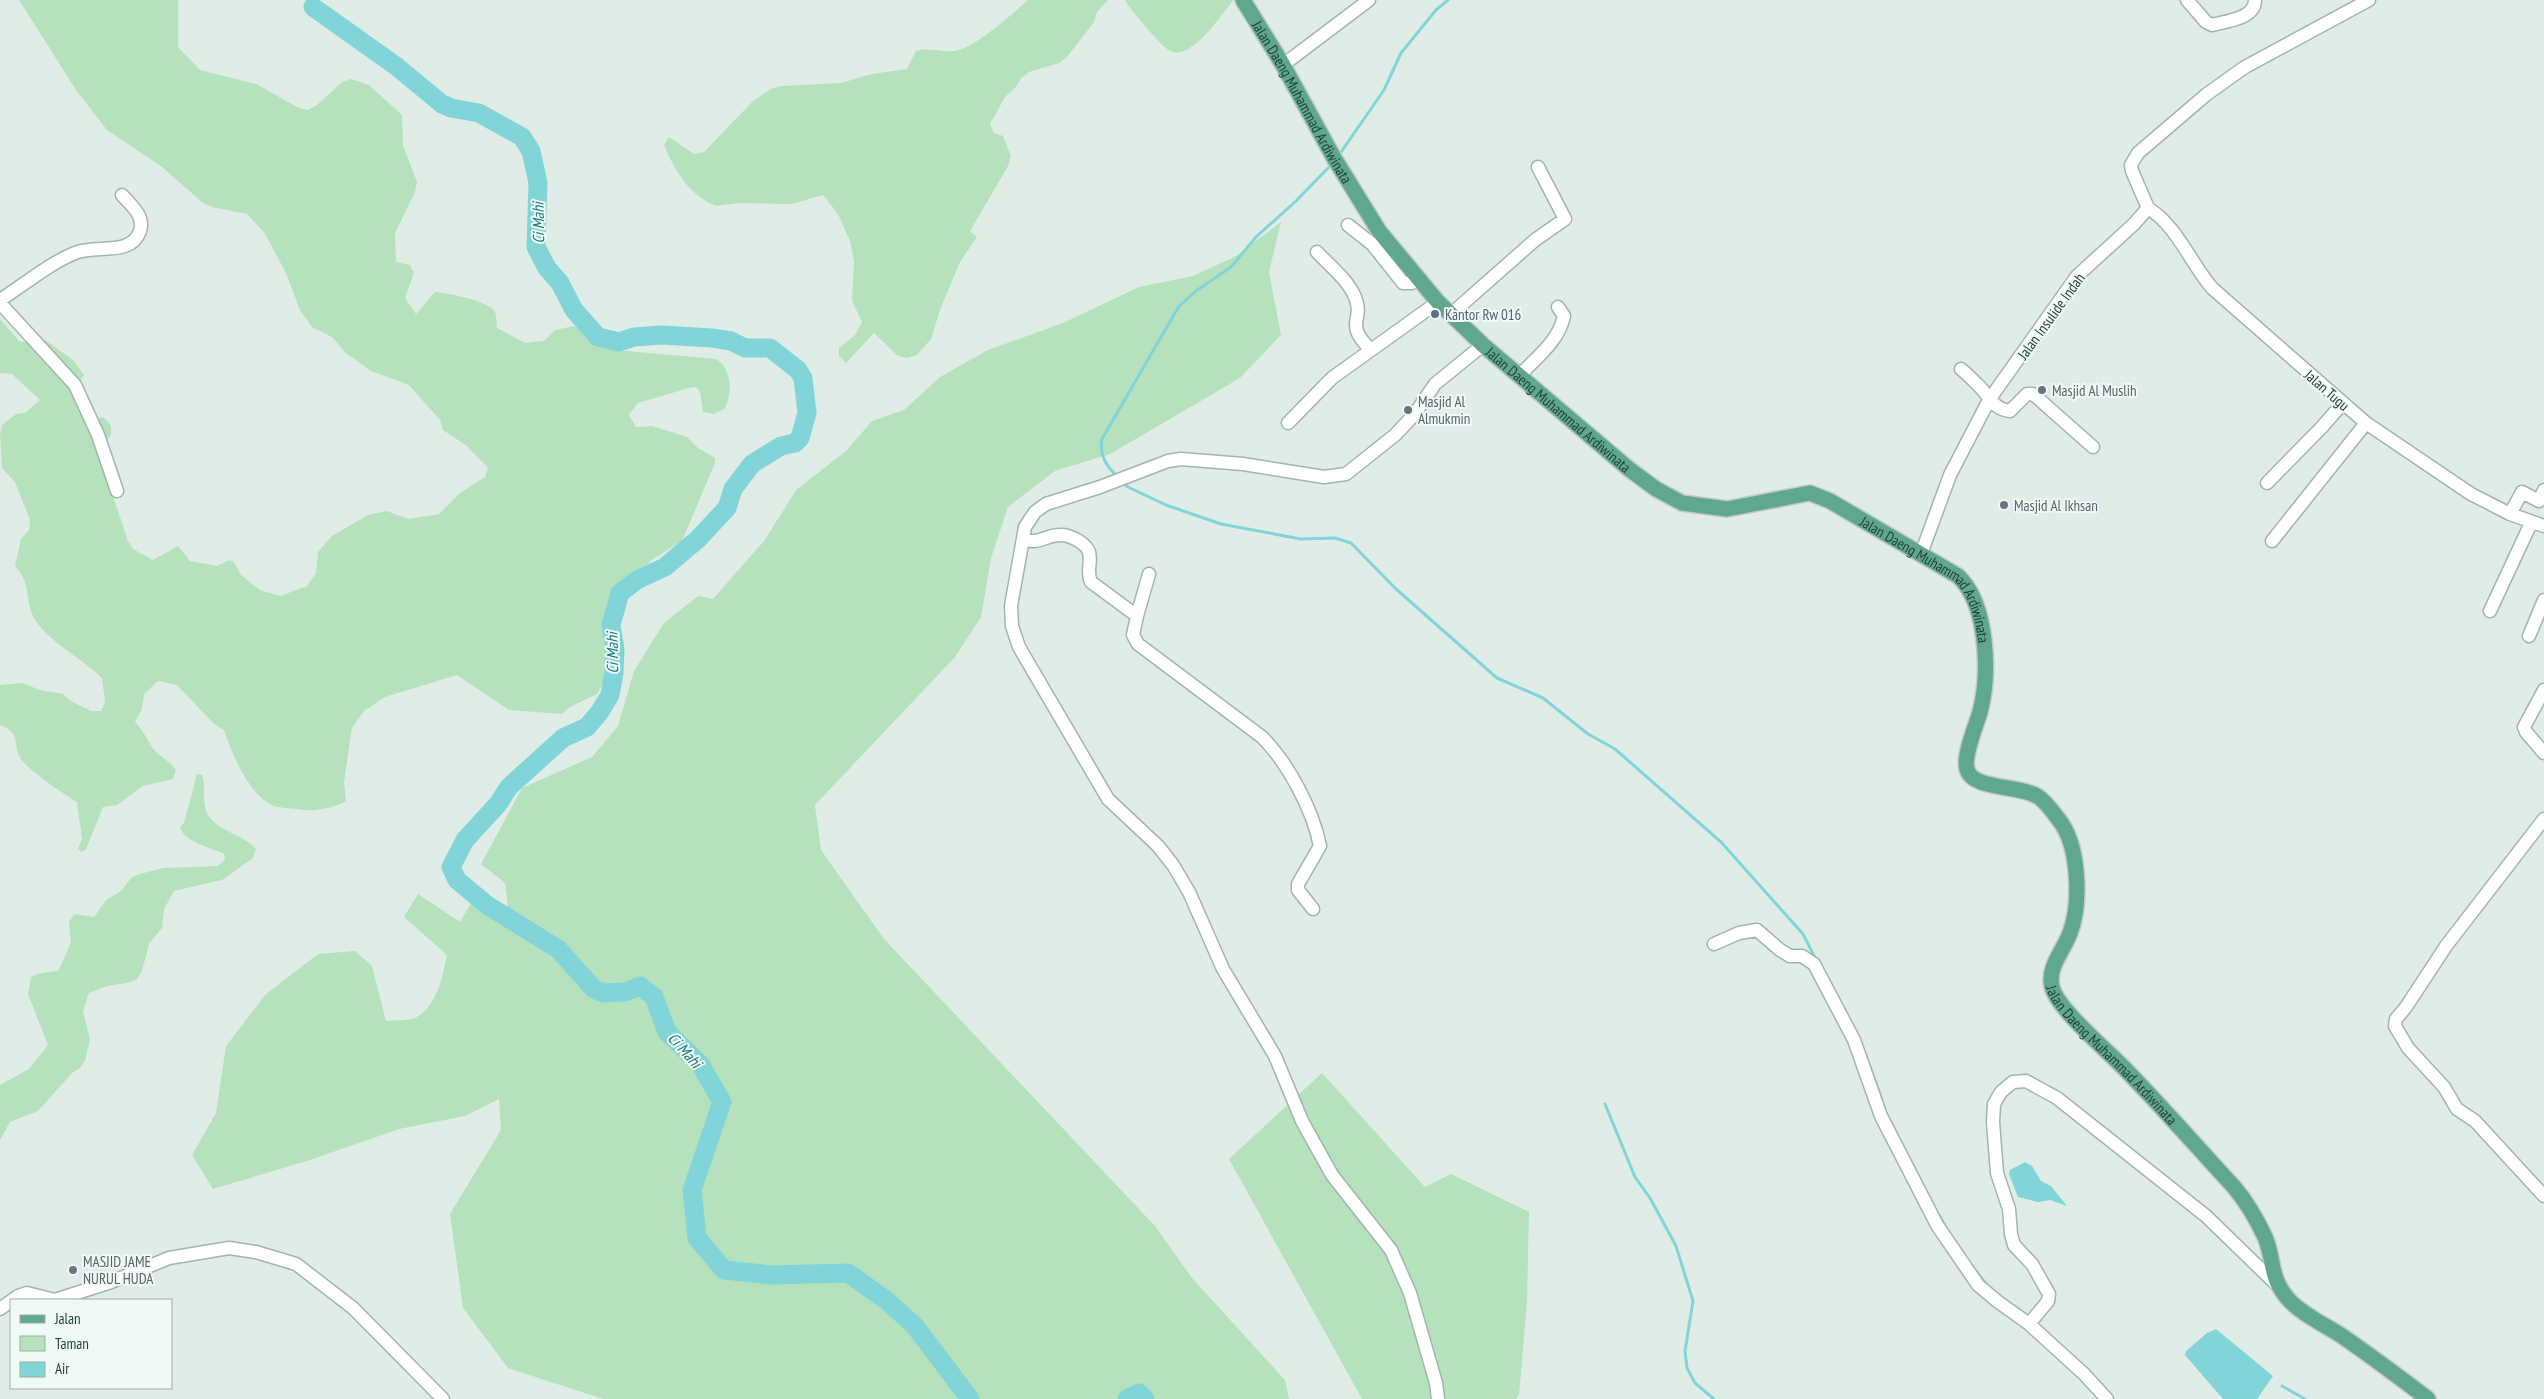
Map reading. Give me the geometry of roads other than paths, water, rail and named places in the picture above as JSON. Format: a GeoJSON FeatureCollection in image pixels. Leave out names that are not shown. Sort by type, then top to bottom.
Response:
{"type":"FeatureCollection","features":[{"type":"Feature","properties":{"kind":"main road","name":"Jalan Daeng Muhammad Ardiwinata"},"geometry":{"type":"LineString","coordinates":[[1243,0],[1283,65],[1334,158],[1378,230],[1417,279],[1450,315],[1483,345],[1629,469],[1656,489],[1682,502],[1727,509],[1810,494],[1830,501],[1958,576],[1965,582],[1972,596],[1983,631],[1985,680],[1981,708],[1966,763],[1967,773],[1977,782],[2015,788],[2039,797],[2063,825],[2076,865],[2076,896],[2071,931],[2051,972],[2052,988],[2068,1012],[2127,1071],[2241,1195],[2265,1238],[2276,1284],[2291,1303],[2381,1363],[2428,1399]]}},
{"type":"Feature","properties":{"kind":"street"},"geometry":{"type":"LineString","coordinates":[[2187,0],[2206,22],[2212,25],[2245,16],[2252,10],[2256,0]]}},
{"type":"Feature","properties":{"kind":"street"},"geometry":{"type":"LineString","coordinates":[[2148,208],[2132,171],[2131,165],[2138,153],[2207,94],[2245,67],[2284,44],[2369,0]]}},
{"type":"Feature","properties":{"kind":"street"},"geometry":{"type":"LineString","coordinates":[[1283,65],[1364,2]]}},
{"type":"Feature","properties":{"kind":"street"},"geometry":{"type":"LineString","coordinates":[[1450,315],[1535,240],[1565,219],[1538,167]]}},
{"type":"Feature","properties":{"kind":"street"},"geometry":{"type":"LineString","coordinates":[[117,491],[98,435],[75,385],[0,302],[73,253],[89,248],[121,247],[134,241],[140,229],[140,217],[122,195]]}},
{"type":"Feature","properties":{"kind":"street","name":"Jalan Insulide Indah"},"geometry":{"type":"LineString","coordinates":[[1921,554],[1950,475],[1989,400],[2077,276],[2134,224],[2148,208]]}},
{"type":"Feature","properties":{"kind":"street","name":"Jalan Tugu"},"geometry":{"type":"LineString","coordinates":[[2148,208],[2161,216],[2173,231],[2196,269],[2212,288],[2342,404],[2471,494],[2510,514],[2544,526]]}},
{"type":"Feature","properties":{"kind":"street"},"geometry":{"type":"LineString","coordinates":[[1348,225],[1372,244],[1403,283],[1412,283],[1417,279]]}},
{"type":"Feature","properties":{"kind":"street"},"geometry":{"type":"LineString","coordinates":[[1317,252],[1351,290],[1356,308],[1355,329],[1370,349]]}},
{"type":"Feature","properties":{"kind":"street"},"geometry":{"type":"LineString","coordinates":[[1288,423],[1320,389],[1370,349],[1438,302]]}},
{"type":"Feature","properties":{"kind":"street"},"geometry":{"type":"LineString","coordinates":[[1519,376],[1555,338],[1562,326],[1564,316],[1558,307]]}},
{"type":"Feature","properties":{"kind":"street"},"geometry":{"type":"LineString","coordinates":[[1438,1399],[1436,1383],[1410,1293],[1391,1250],[1332,1175],[1302,1121],[1275,1056],[1223,969],[1189,892],[1174,865],[1158,846],[1127,820],[1108,799],[1019,647],[1012,626],[1011,606],[1025,528],[1030,520],[1046,504],[1100,488],[1168,461],[1199,459],[1324,478],[1346,474],[1395,435],[1414,415],[1435,384],[1483,345]]}},
{"type":"Feature","properties":{"kind":"street"},"geometry":{"type":"LineString","coordinates":[[1961,369],[1982,388],[1989,400],[2004,410],[2010,411],[2027,394],[2033,394],[2093,447]]}},
{"type":"Feature","properties":{"kind":"street"},"geometry":{"type":"LineString","coordinates":[[2267,484],[2342,404]]}},
{"type":"Feature","properties":{"kind":"street"},"geometry":{"type":"LineString","coordinates":[[2272,541],[2366,422]]}},
{"type":"Feature","properties":{"kind":"street"},"geometry":{"type":"LineString","coordinates":[[2510,514],[2522,492],[2539,501],[2544,490]]}},
{"type":"Feature","properties":{"kind":"street"},"geometry":{"type":"LineString","coordinates":[[2490,611],[2531,523]]}},
{"type":"Feature","properties":{"kind":"street"},"geometry":{"type":"LineString","coordinates":[[1023,540],[1035,543],[1061,534],[1084,544],[1090,553],[1087,574],[1090,582],[1137,616]]}},
{"type":"Feature","properties":{"kind":"street"},"geometry":{"type":"LineString","coordinates":[[1150,574],[1133,635],[1138,644],[1262,737],[1290,772],[1317,833],[1320,846],[1298,884],[1298,890],[1313,909]]}},
{"type":"Feature","properties":{"kind":"street"},"geometry":{"type":"LineString","coordinates":[[2529,636],[2544,600]]}},
{"type":"Feature","properties":{"kind":"street"},"geometry":{"type":"LineString","coordinates":[[2544,690],[2525,720],[2524,727],[2544,753]]}},
{"type":"Feature","properties":{"kind":"street"},"geometry":{"type":"LineString","coordinates":[[2544,819],[2446,946],[2396,1019],[2395,1026],[2408,1048],[2444,1087],[2456,1109],[2475,1121],[2544,1196]]}},
{"type":"Feature","properties":{"kind":"street"},"geometry":{"type":"LineString","coordinates":[[1714,944],[1739,933],[1757,930],[1790,956],[1802,956],[1814,964],[1854,1040],[1881,1116],[1937,1225],[1978,1284],[1997,1302],[2029,1324],[2084,1374],[2108,1399]]}},
{"type":"Feature","properties":{"kind":"street"},"geometry":{"type":"LineString","coordinates":[[2029,1324],[2048,1301],[2049,1294],[2032,1264],[2014,1245],[2009,1209],[1997,1173],[1993,1122],[1994,1104],[2001,1092],[2013,1082],[2026,1081],[2056,1098],[2206,1216],[2276,1284]]}},
{"type":"Feature","properties":{"kind":"street"},"geometry":{"type":"LineString","coordinates":[[58,1299],[169,1258],[229,1248],[256,1252],[296,1264],[353,1308],[443,1399]]}},
{"type":"Feature","properties":{"kind":"street"},"geometry":{"type":"LineString","coordinates":[[14,1299],[27,1293],[51,1299]]}},
{"type":"Feature","properties":{"kind":"water"},"geometry":{"type":"Polygon","coordinates":[[[2025,1162],[2032,1166],[2041,1181],[2051,1186],[2067,1206],[2050,1200],[2038,1202],[2018,1197],[2009,1174],[2010,1170],[2025,1162]]]}},
{"type":"Feature","properties":{"kind":"water"},"geometry":{"type":"Polygon","coordinates":[[[2216,1329],[2273,1376],[2257,1399],[2223,1399],[2185,1355],[2186,1351],[2207,1333],[2216,1329]]]}},
{"type":"Feature","properties":{"kind":"waterway"},"geometry":{"type":"LineString","coordinates":[[1339,155],[1384,90],[1401,53],[1436,10],[1448,0]]}},
{"type":"Feature","properties":{"kind":"waterway","name":"Ci Mahi"},"geometry":{"type":"LineString","coordinates":[[313,7],[396,66],[442,104],[451,108],[479,113],[522,137],[531,151],[538,183],[536,247],[547,268],[560,283],[574,310],[598,337],[619,342],[634,337],[662,335],[712,338],[731,341],[745,348],[770,348],[798,370],[803,378],[807,413],[800,438],[795,443],[781,446],[752,464],[733,489],[727,508],[698,539],[665,567],[637,580],[620,593],[611,625],[615,649],[614,673],[610,695],[599,713],[587,727],[563,738],[509,787],[498,804],[465,840],[451,867],[457,880],[487,905],[558,949],[594,989],[603,993],[625,992],[640,986],[654,997],[667,1032],[700,1064],[722,1102],[692,1190],[697,1238],[724,1270],[772,1275],[848,1273],[886,1300],[914,1325],[970,1399]]}},
{"type":"Feature","properties":{"kind":"waterway"},"geometry":{"type":"LineString","coordinates":[[1118,477],[1104,460],[1101,445],[1102,439],[1179,306],[1196,291],[1231,267],[1256,237],[1296,201],[1329,167]]}},
{"type":"Feature","properties":{"kind":"waterway"},"geometry":{"type":"LineString","coordinates":[[1122,482],[1128,487],[1166,505],[1221,524],[1301,539],[1335,538],[1351,543],[1396,589],[1497,678],[1543,698],[1588,734],[1615,749],[1721,842],[1803,934],[1816,960]]}},
{"type":"Feature","properties":{"kind":"waterway"},"geometry":{"type":"LineString","coordinates":[[1866,1056],[1882,1100]]}},
{"type":"Feature","properties":{"kind":"waterway"},"geometry":{"type":"LineString","coordinates":[[1605,1104],[1635,1177],[1650,1198],[1676,1246],[1693,1301],[1685,1351],[1687,1368],[1695,1383],[1714,1399]]}},
{"type":"Feature","properties":{"kind":"waterway"},"geometry":{"type":"LineString","coordinates":[[1939,1215],[1947,1229]]}},
{"type":"Feature","properties":{"kind":"waterway"},"geometry":{"type":"LineString","coordinates":[[1976,1271],[1987,1285]]}},
{"type":"Feature","properties":{"kind":"waterway"},"geometry":{"type":"LineString","coordinates":[[2282,1386],[2305,1399]]}},
{"type":"Feature","properties":{"kind":"waterway","name":"Ci Mahi"},"geometry":{"type":"LineString","coordinates":[[1127,1399],[1139,1393],[1145,1399]]}},
{"type":"Feature","properties":{"kind":"place","name":"Kantor Rw 016"},"geometry":{"type":"Point","coordinates":[1435,314]}},
{"type":"Feature","properties":{"kind":"place","name":"Masjid Al Muslih"},"geometry":{"type":"Point","coordinates":[2042,390]}},
{"type":"Feature","properties":{"kind":"place","name":"Masjid Al Almukmin"},"geometry":{"type":"Point","coordinates":[1408,410]}},
{"type":"Feature","properties":{"kind":"place","name":"Masjid Al Ikhsan"},"geometry":{"type":"Point","coordinates":[2004,505]}},
{"type":"Feature","properties":{"kind":"place","name":"MASJID JAME NURUL HUDA"},"geometry":{"type":"Point","coordinates":[73,1270]}}]}
